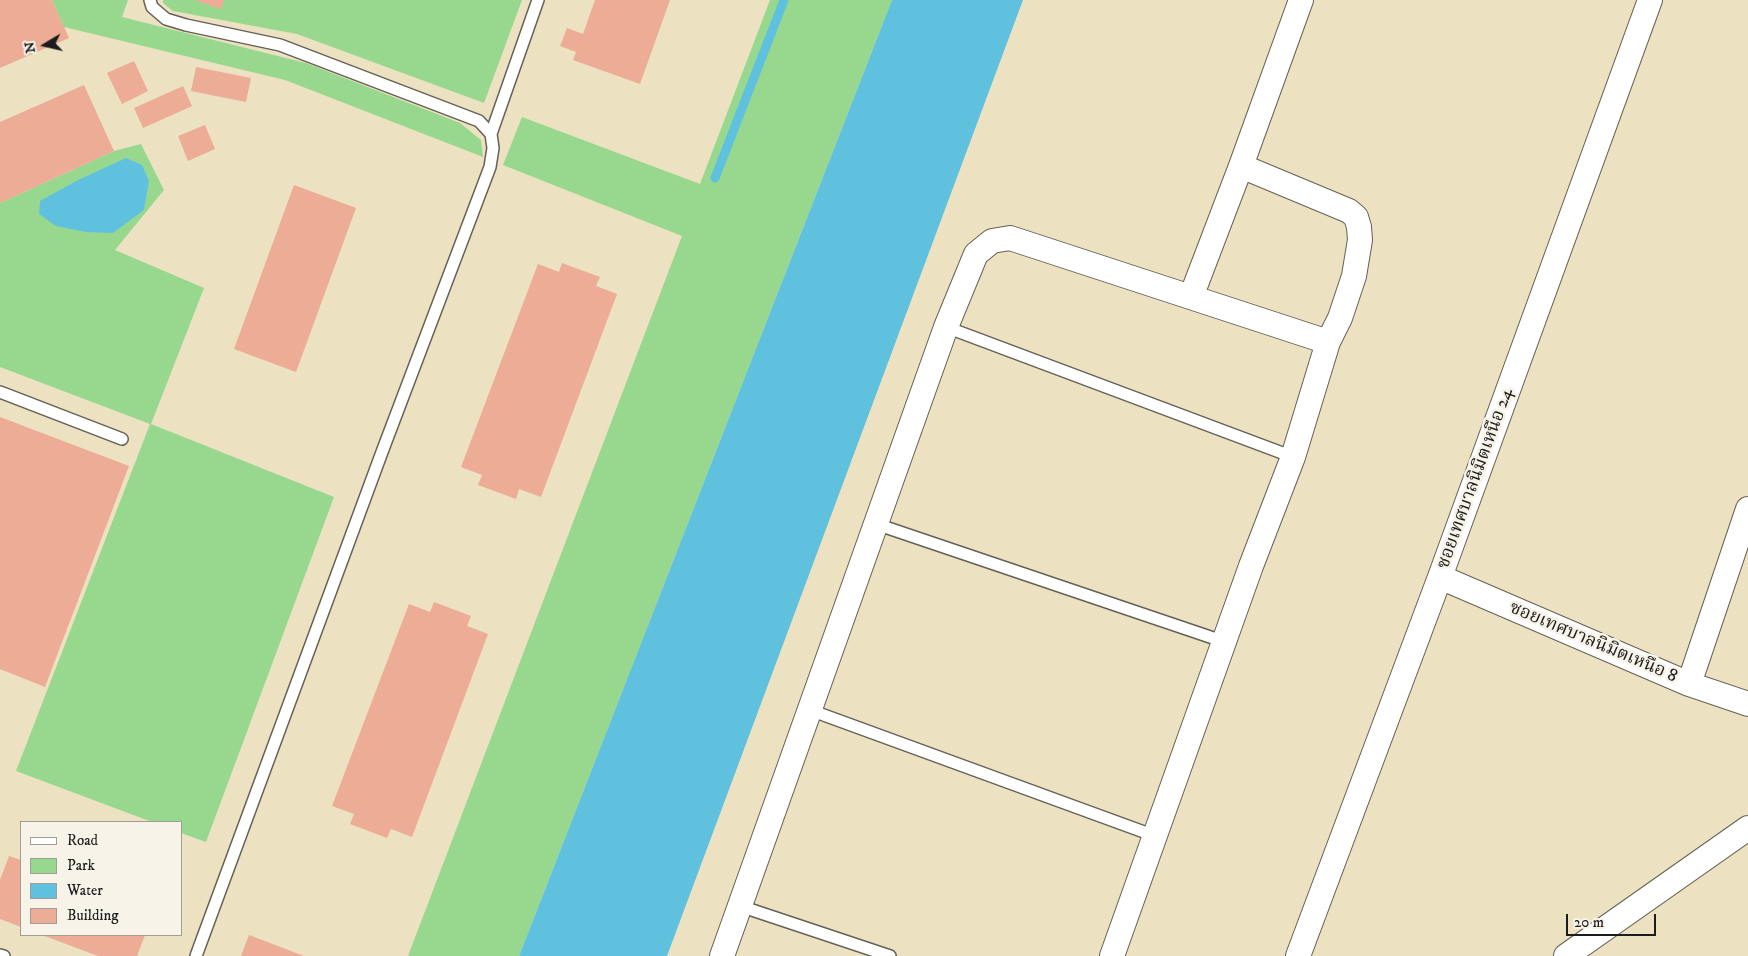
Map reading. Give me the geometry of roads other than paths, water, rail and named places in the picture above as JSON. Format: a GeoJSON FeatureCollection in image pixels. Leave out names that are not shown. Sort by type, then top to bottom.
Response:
{"type":"FeatureCollection","features":[{"type":"Feature","properties":{"kind":"street"},"geometry":{"type":"LineString","coordinates":[[1191,297],[1301,0]]}},
{"type":"Feature","properties":{"kind":"street","name":"ซอยเทศบาลนิมิตเหนือ 24"},"geometry":{"type":"LineString","coordinates":[[1298,956],[1440,577],[1650,0]]}},
{"type":"Feature","properties":{"kind":"street"},"geometry":{"type":"LineString","coordinates":[[1112,956],[1293,457],[1328,342],[1340,318],[1354,276],[1360,240],[1356,217],[1349,211],[1241,166]]}},
{"type":"Feature","properties":{"kind":"street"},"geometry":{"type":"LineString","coordinates":[[722,956],[946,327],[976,254],[992,241],[1010,238],[1328,342]]}},
{"type":"Feature","properties":{"kind":"street"},"geometry":{"type":"LineString","coordinates":[[1689,684],[1748,509]]}},
{"type":"Feature","properties":{"kind":"street","name":"ซอยเทศบาลนิมิตเหนือ 8"},"geometry":{"type":"LineString","coordinates":[[1440,577],[1689,684],[1748,704]]}},
{"type":"Feature","properties":{"kind":"street"},"geometry":{"type":"LineString","coordinates":[[1566,956],[1748,828]]}},
{"type":"Feature","properties":{"kind":"lane"},"geometry":{"type":"LineString","coordinates":[[150,0],[152,6],[166,19],[280,45],[479,121],[490,134],[493,148],[490,167],[385,443],[196,956]]}},
{"type":"Feature","properties":{"kind":"lane"},"geometry":{"type":"LineString","coordinates":[[490,134],[538,0]]}},
{"type":"Feature","properties":{"kind":"lane"},"geometry":{"type":"LineString","coordinates":[[946,327],[1293,457]]}},
{"type":"Feature","properties":{"kind":"lane"},"geometry":{"type":"LineString","coordinates":[[0,392],[122,439]]}},
{"type":"Feature","properties":{"kind":"lane"},"geometry":{"type":"LineString","coordinates":[[876,524],[1225,642]]}},
{"type":"Feature","properties":{"kind":"lane"},"geometry":{"type":"LineString","coordinates":[[810,710],[1155,836]]}},
{"type":"Feature","properties":{"kind":"lane"},"geometry":{"type":"LineString","coordinates":[[740,906],[890,956]]}},
{"type":"Feature","properties":{"kind":"lane"},"geometry":{"type":"LineString","coordinates":[[0,955],[4,956]]}},
{"type":"Feature","properties":{"kind":"water"},"geometry":{"type":"Polygon","coordinates":[[[892,0],[1023,0],[667,956],[519,956],[892,0]]]}},
{"type":"Feature","properties":{"kind":"water"},"geometry":{"type":"Polygon","coordinates":[[[126,158],[142,165],[149,181],[144,210],[113,233],[86,232],[56,226],[39,214],[40,201],[78,180],[126,158]]]}},
{"type":"Feature","properties":{"kind":"waterway"},"geometry":{"type":"LineString","coordinates":[[715,178],[784,0]]}}]}
